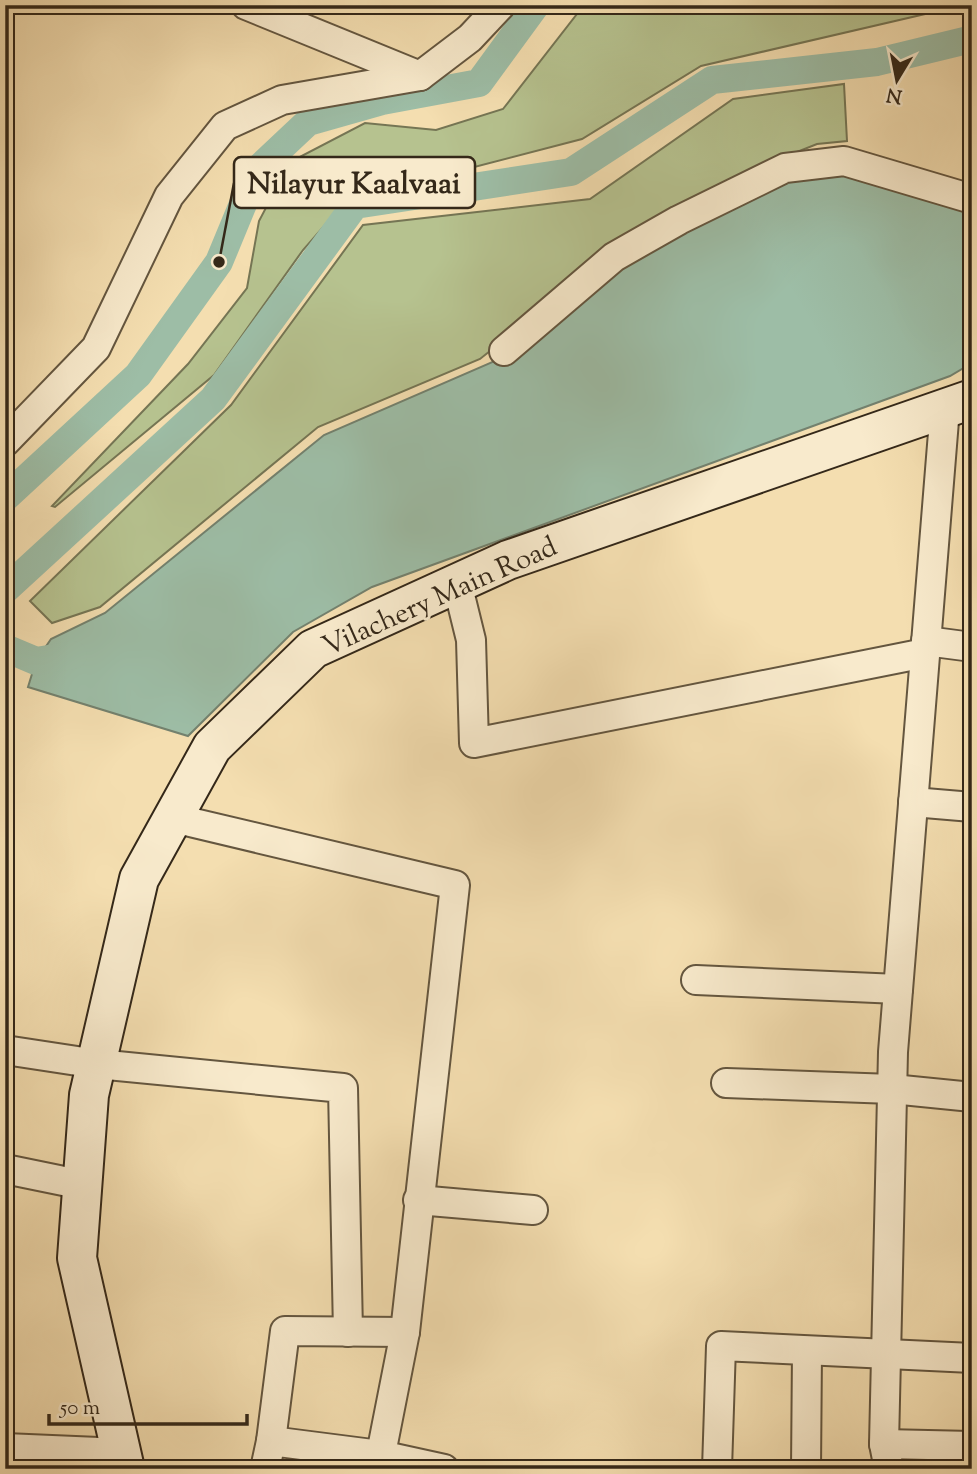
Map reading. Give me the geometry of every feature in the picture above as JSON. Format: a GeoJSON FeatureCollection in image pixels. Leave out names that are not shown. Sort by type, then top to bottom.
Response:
{"type":"FeatureCollection","features":[{"type":"Feature","properties":{"kind":"main road","name":"Vilachery Main Road"},"geometry":{"type":"LineString","coordinates":[[124,1461],[77,1258],[89,1095],[139,878],[212,747],[313,649],[508,560],[959,404]]}},
{"type":"Feature","properties":{"kind":"street"},"geometry":{"type":"LineString","coordinates":[[246,5],[420,76]]}},
{"type":"Feature","properties":{"kind":"street"},"geometry":{"type":"LineString","coordinates":[[5,442],[96,348],[169,196],[225,126],[282,100],[420,76],[470,38],[501,5]]}},
{"type":"Feature","properties":{"kind":"street"},"geometry":{"type":"LineString","coordinates":[[505,351],[614,257],[679,220],[785,168],[844,161],[972,199]]}},
{"type":"Feature","properties":{"kind":"street"},"geometry":{"type":"LineString","coordinates":[[959,404],[926,647],[898,989],[892,1089],[886,1456],[972,1446]]}},
{"type":"Feature","properties":{"kind":"street"},"geometry":{"type":"LineString","coordinates":[[457,583],[471,640],[474,743],[926,647],[972,647]]}},
{"type":"Feature","properties":{"kind":"street"},"geometry":{"type":"LineString","coordinates":[[913,802],[972,807]]}},
{"type":"Feature","properties":{"kind":"street"},"geometry":{"type":"LineString","coordinates":[[173,818],[455,885],[405,1332],[379,1462]]}},
{"type":"Feature","properties":{"kind":"street"},"geometry":{"type":"LineString","coordinates":[[696,980],[898,989]]}},
{"type":"Feature","properties":{"kind":"street"},"geometry":{"type":"LineString","coordinates":[[5,1050],[97,1064],[343,1088],[348,1332]]}},
{"type":"Feature","properties":{"kind":"street"},"geometry":{"type":"LineString","coordinates":[[726,1083],[892,1089],[972,1097]]}},
{"type":"Feature","properties":{"kind":"street"},"geometry":{"type":"LineString","coordinates":[[5,1169],[83,1185]]}},
{"type":"Feature","properties":{"kind":"street"},"geometry":{"type":"LineString","coordinates":[[418,1200],[533,1210]]}},
{"type":"Feature","properties":{"kind":"street"},"geometry":{"type":"LineString","coordinates":[[265,1469],[285,1331],[405,1332]]}},
{"type":"Feature","properties":{"kind":"street"},"geometry":{"type":"LineString","coordinates":[[717,1469],[721,1346],[972,1358]]}},
{"type":"Feature","properties":{"kind":"street"},"geometry":{"type":"LineString","coordinates":[[806,1469],[807,1351]]}},
{"type":"Feature","properties":{"kind":"street"},"geometry":{"type":"LineString","coordinates":[[271,1441],[379,1462],[444,1469]]}},
{"type":"Feature","properties":{"kind":"street"},"geometry":{"type":"LineString","coordinates":[[17,1456],[124,1461]]}},
{"type":"Feature","properties":{"kind":"shaded area"},"geometry":{"type":"Polygon","coordinates":[[[584,5],[964,5],[701,66],[582,139],[347,200],[303,250],[214,375],[55,507],[52,506],[188,364],[247,288],[259,221],[290,162],[365,123],[436,130],[503,109],[584,5]]]}},
{"type":"Feature","properties":{"kind":"shaded area"},"geometry":{"type":"Polygon","coordinates":[[[844,84],[847,141],[817,144],[744,173],[612,253],[480,359],[318,427],[100,607],[52,623],[30,601],[231,405],[363,225],[590,199],[733,99],[844,84]]]}},
{"type":"Feature","properties":{"kind":"shaded area"},"geometry":{"type":"Polygon","coordinates":[[[840,167],[972,204],[972,363],[950,376],[372,587],[293,632],[188,736],[28,687],[36,661],[51,639],[105,613],[324,435],[495,361],[628,253],[760,182],[840,167]]]}},
{"type":"Feature","properties":{"kind":"waterway"},"geometry":{"type":"LineString","coordinates":[[5,498],[138,375],[219,262],[257,170],[308,122],[382,101],[479,83],[536,5]]}},
{"type":"Feature","properties":{"kind":"waterway"},"geometry":{"type":"LineString","coordinates":[[5,590],[213,399],[355,205],[571,172],[712,80],[877,62],[972,39]]}},
{"type":"Feature","properties":{"kind":"waterway"},"geometry":{"type":"LineString","coordinates":[[5,648],[36,661],[73,655]]}},
{"type":"Feature","properties":{"kind":"place","name":"Nilayur Kaalvaai"},"geometry":{"type":"Point","coordinates":[219,262]}}]}
